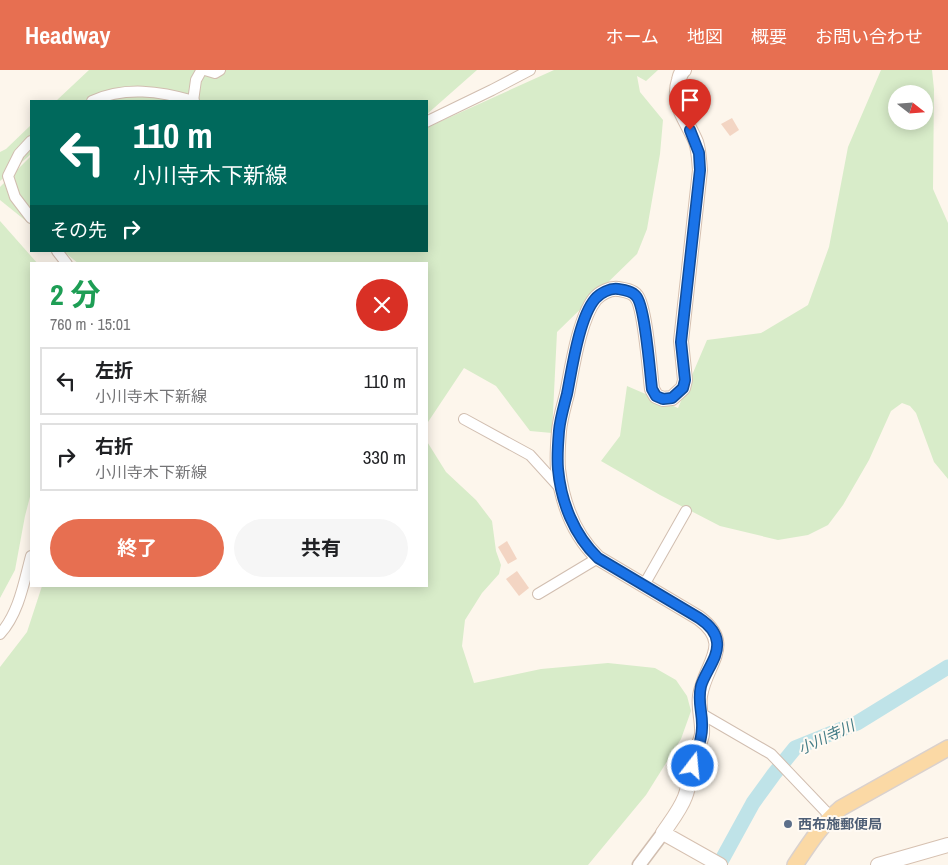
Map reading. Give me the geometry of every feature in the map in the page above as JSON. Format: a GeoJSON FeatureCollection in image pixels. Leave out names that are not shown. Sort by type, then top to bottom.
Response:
{"type":"FeatureCollection","features":[{"type":"Feature","properties":{"kind":"main road"},"geometry":{"type":"LineString","coordinates":[[684,70],[681,73],[675,90],[677,104],[696,143],[700,170],[681,342],[685,380],[683,388],[672,398],[663,399],[656,396],[652,389],[641,309],[636,296],[627,290],[614,288],[595,299],[588,311],[581,332],[559,430],[558,469],[569,514],[577,532],[589,550],[598,558],[699,618],[715,634],[718,644],[702,684],[698,703],[702,714],[702,737],[695,754],[682,805],[663,833],[715,862]]}},
{"type":"Feature","properties":{"kind":"main road"},"geometry":{"type":"LineString","coordinates":[[795,865],[816,833],[840,808],[948,748]]}},
{"type":"Feature","properties":{"kind":"main road"},"geometry":{"type":"LineString","coordinates":[[878,865],[948,845]]}},
{"type":"Feature","properties":{"kind":"street"},"geometry":{"type":"LineString","coordinates":[[194,100],[196,80],[201,71],[216,73],[220,70]]}},
{"type":"Feature","properties":{"kind":"street"},"geometry":{"type":"LineString","coordinates":[[428,121],[530,70]]}},
{"type":"Feature","properties":{"kind":"street"},"geometry":{"type":"LineString","coordinates":[[94,100],[100,97],[134,91],[165,93],[190,100]]}},
{"type":"Feature","properties":{"kind":"street"},"geometry":{"type":"LineString","coordinates":[[30,143],[19,154],[8,176],[15,197],[30,217]]}},
{"type":"Feature","properties":{"kind":"street"},"geometry":{"type":"LineString","coordinates":[[58,252],[65,262]]}},
{"type":"Feature","properties":{"kind":"street"},"geometry":{"type":"LineString","coordinates":[[464,419],[530,456],[562,491]]}},
{"type":"Feature","properties":{"kind":"street"},"geometry":{"type":"LineString","coordinates":[[644,585],[686,511]]}},
{"type":"Feature","properties":{"kind":"street"},"geometry":{"type":"LineString","coordinates":[[538,594],[598,558]]}},
{"type":"Feature","properties":{"kind":"street"},"geometry":{"type":"LineString","coordinates":[[0,634],[9,624],[16,609],[30,560]]}},
{"type":"Feature","properties":{"kind":"street"},"geometry":{"type":"LineString","coordinates":[[702,714],[771,754],[831,817]]}},
{"type":"Feature","properties":{"kind":"street"},"geometry":{"type":"LineString","coordinates":[[639,865],[663,833]]}},
{"type":"Feature","properties":{"kind":"green space"},"geometry":{"type":"Polygon","coordinates":[[[89,70],[477,70],[428,113],[428,100],[57,100],[89,70]]]}},
{"type":"Feature","properties":{"kind":"green space"},"geometry":{"type":"Polygon","coordinates":[[[554,70],[658,70],[646,81],[637,76],[640,92],[663,120],[660,154],[647,229],[637,254],[557,332],[552,433],[530,431],[496,386],[464,368],[428,422],[428,262],[77,262],[64,252],[428,252],[428,127],[554,70]]]}},
{"type":"Feature","properties":{"kind":"green space"},"geometry":{"type":"Polygon","coordinates":[[[881,70],[932,70],[934,89],[933,189],[948,223],[948,479],[934,462],[916,413],[910,406],[902,403],[891,411],[869,460],[843,505],[828,525],[808,535],[778,540],[720,526],[660,495],[601,461],[620,436],[627,386],[678,408],[707,340],[761,333],[808,305],[829,247],[848,147],[881,70]]]}},
{"type":"Feature","properties":{"kind":"green space"},"geometry":{"type":"Polygon","coordinates":[[[30,126],[30,155],[0,181],[0,152],[6,149],[30,126]]]}},
{"type":"Feature","properties":{"kind":"green space"},"geometry":{"type":"Polygon","coordinates":[[[30,157],[30,224],[0,200],[0,187],[30,157]]]}},
{"type":"Feature","properties":{"kind":"green space"},"geometry":{"type":"Polygon","coordinates":[[[0,221],[36,262],[30,262],[30,497],[15,570],[0,598],[0,221]]]}},
{"type":"Feature","properties":{"kind":"green space"},"geometry":{"type":"Polygon","coordinates":[[[428,443],[446,472],[476,500],[492,521],[496,551],[501,565],[499,574],[482,593],[465,620],[462,646],[474,683],[541,669],[608,663],[655,668],[676,680],[687,696],[691,711],[681,739],[646,795],[588,865],[0,865],[0,667],[27,632],[42,587],[428,587],[428,443]]]}},
{"type":"Feature","properties":{"kind":"building"},"geometry":{"type":"Polygon","coordinates":[[[732,118],[739,130],[730,136],[721,124],[732,118]]]}},
{"type":"Feature","properties":{"kind":"building"},"geometry":{"type":"Polygon","coordinates":[[[507,541],[517,559],[508,564],[498,547],[507,541]]]}},
{"type":"Feature","properties":{"kind":"building"},"geometry":{"type":"Polygon","coordinates":[[[517,571],[529,588],[519,596],[506,579],[517,571]]]}},
{"type":"Feature","properties":{"kind":"waterway","name":"小川寺川"},"geometry":{"type":"LineString","coordinates":[[719,865],[753,803],[795,748],[857,723],[948,667]]}},
{"type":"Feature","properties":{"kind":"place","name":"西布施郵便局"},"geometry":{"type":"Point","coordinates":[788,824]}},
{"type":"Feature","properties":{"kind":"route"},"geometry":{"type":"LineString","coordinates":[[690,130],[699,153],[700,170],[681,342],[685,380],[683,388],[672,398],[663,399],[656,396],[652,389],[641,309],[636,296],[627,290],[614,288],[606,291],[595,299],[588,311],[581,332],[559,430],[558,469],[569,514],[577,532],[589,550],[598,558],[699,618],[715,634],[718,644],[702,684],[698,703],[702,714],[702,737],[695,754],[693,766]]}}]}
